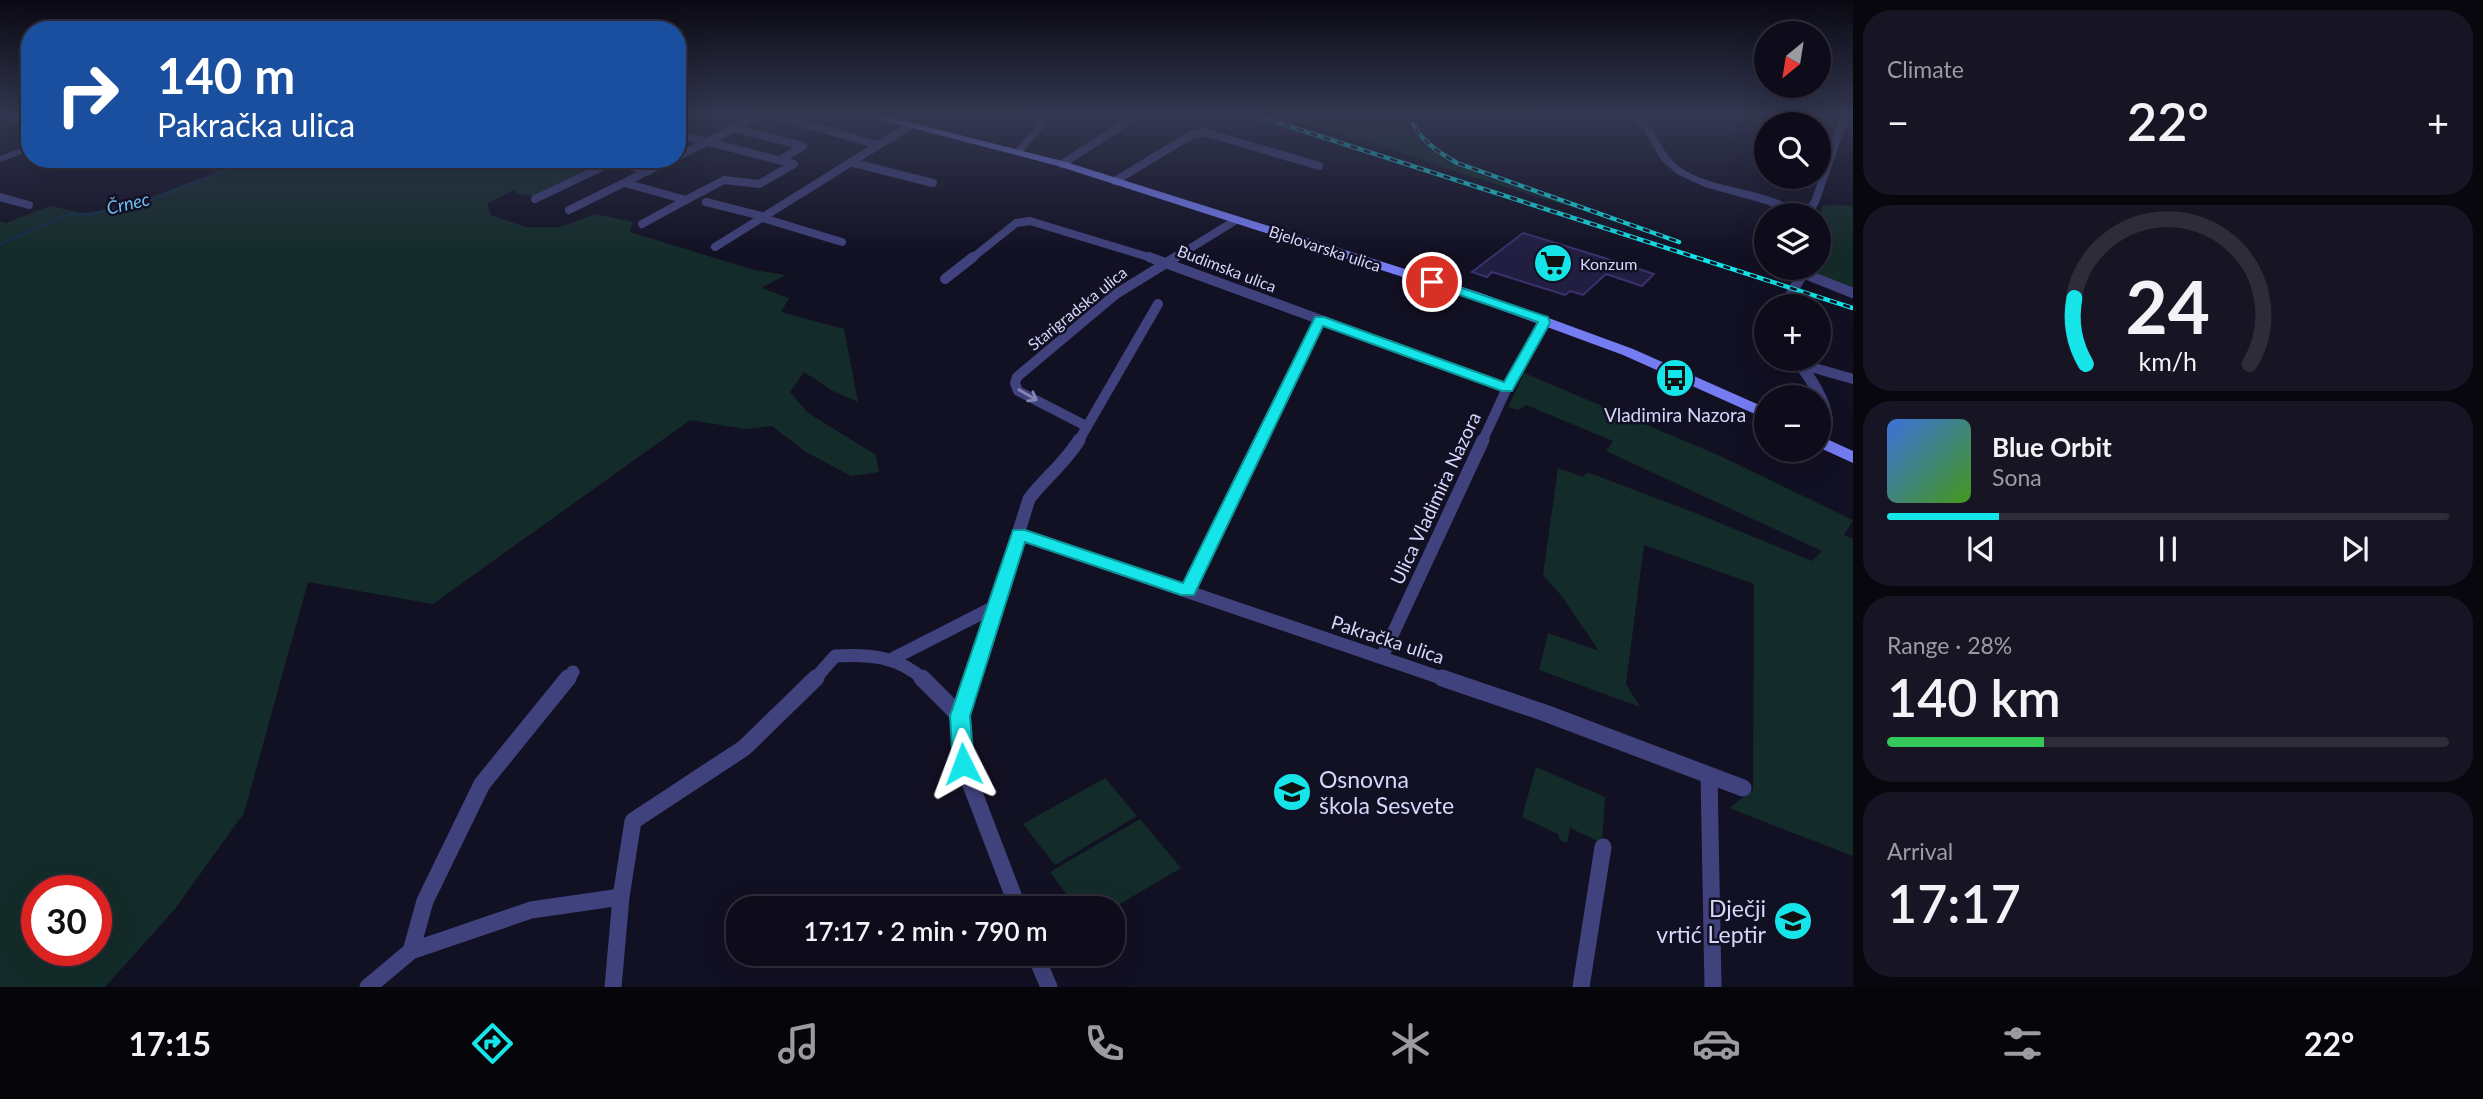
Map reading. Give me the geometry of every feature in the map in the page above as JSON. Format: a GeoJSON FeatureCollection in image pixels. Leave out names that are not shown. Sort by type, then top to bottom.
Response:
{"type":"FeatureCollection","features":[{"type":"Feature","properties":{"kind":"main road","name":"Bjelovarska ulica"},"geometry":{"type":"LineString","coordinates":[[1055,162],[1544,320],[1665,368],[1754,409]]}},
{"type":"Feature","properties":{"kind":"main road"},"geometry":{"type":"LineString","coordinates":[[1831,446],[1853,458]]}},
{"type":"Feature","properties":{"kind":"street"},"geometry":{"type":"LineString","coordinates":[[642,224],[724,180],[759,184],[794,164],[789,162]]}},
{"type":"Feature","properties":{"kind":"street"},"geometry":{"type":"LineString","coordinates":[[850,162],[933,183]]}},
{"type":"Feature","properties":{"kind":"street"},"geometry":{"type":"LineString","coordinates":[[715,247],[850,162]]}},
{"type":"Feature","properties":{"kind":"street"},"geometry":{"type":"LineString","coordinates":[[1115,181],[1146,162]]}},
{"type":"Feature","properties":{"kind":"street"},"geometry":{"type":"LineString","coordinates":[[1305,162],[1318,166]]}},
{"type":"Feature","properties":{"kind":"street"},"geometry":{"type":"LineString","coordinates":[[1667,162],[1683,174],[1773,203]]}},
{"type":"Feature","properties":{"kind":"street"},"geometry":{"type":"LineString","coordinates":[[1814,203],[1829,162]]}},
{"type":"Feature","properties":{"kind":"street"},"geometry":{"type":"LineString","coordinates":[[535,199],[601,168]]}},
{"type":"Feature","properties":{"kind":"street"},"geometry":{"type":"LineString","coordinates":[[639,168],[649,171]]}},
{"type":"Feature","properties":{"kind":"street"},"geometry":{"type":"LineString","coordinates":[[569,210],[655,168]]}},
{"type":"Feature","properties":{"kind":"street"},"geometry":{"type":"LineString","coordinates":[[625,183],[686,200]]}},
{"type":"Feature","properties":{"kind":"street"},"geometry":{"type":"LineString","coordinates":[[0,197],[29,205]]}},
{"type":"Feature","properties":{"kind":"street"},"geometry":{"type":"LineString","coordinates":[[706,202],[842,242]]}},
{"type":"Feature","properties":{"kind":"street","name":"Budimska ulica"},"geometry":{"type":"LineString","coordinates":[[945,279],[1016,223],[1027,221],[1166,262],[1507,388]]}},
{"type":"Feature","properties":{"kind":"street","name":"Starigradska ulica"},"geometry":{"type":"LineString","coordinates":[[1086,426],[1018,390],[1015,383],[1017,377],[1116,294],[1233,221]]}},
{"type":"Feature","properties":{"kind":"street"},"geometry":{"type":"LineString","coordinates":[[1825,280],[1853,293]]}},
{"type":"Feature","properties":{"kind":"street"},"geometry":{"type":"LineString","coordinates":[[1013,896],[963,764],[960,716],[1029,499],[1046,477],[1070,455],[1158,304]]}},
{"type":"Feature","properties":{"kind":"street"},"geometry":{"type":"LineString","coordinates":[[1188,591],[1319,320]]}},
{"type":"Feature","properties":{"kind":"street","name":"Ulica Vladimira Nazora"},"geometry":{"type":"LineString","coordinates":[[1382,657],[1507,388],[1544,320]]}},
{"type":"Feature","properties":{"kind":"street"},"geometry":{"type":"LineString","coordinates":[[1806,371],[1817,385]]}},
{"type":"Feature","properties":{"kind":"street"},"geometry":{"type":"LineString","coordinates":[[1829,371],[1853,379]]}},
{"type":"Feature","properties":{"kind":"street","name":"Pakračka ulica"},"geometry":{"type":"LineString","coordinates":[[1019,534],[1545,713],[1743,788]]}},
{"type":"Feature","properties":{"kind":"street"},"geometry":{"type":"LineString","coordinates":[[894,658],[994,607]]}},
{"type":"Feature","properties":{"kind":"street"},"geometry":{"type":"LineString","coordinates":[[613,987],[621,897],[632,821],[744,748],[835,656],[859,653],[894,658],[929,681],[960,716]]}},
{"type":"Feature","properties":{"kind":"street"},"geometry":{"type":"LineString","coordinates":[[411,951],[425,901],[482,784],[573,672]]}},
{"type":"Feature","properties":{"kind":"street"},"geometry":{"type":"LineString","coordinates":[[1709,775],[1713,987]]}},
{"type":"Feature","properties":{"kind":"street"},"geometry":{"type":"LineString","coordinates":[[1581,987],[1603,847]]}},
{"type":"Feature","properties":{"kind":"street"},"geometry":{"type":"LineString","coordinates":[[368,987],[411,951],[531,910],[621,897]]}},
{"type":"Feature","properties":{"kind":"street"},"geometry":{"type":"LineString","coordinates":[[1040,966],[1049,987]]}},
{"type":"Feature","properties":{"kind":"green space"},"geometry":{"type":"Polygon","coordinates":[[[1429,162],[1453,162],[1492,179],[1631,225],[1429,162]]]}},
{"type":"Feature","properties":{"kind":"green space"},"geometry":{"type":"Polygon","coordinates":[[[209,168],[591,168],[533,196],[517,194],[515,189],[487,204],[491,215],[526,227],[560,227],[595,214],[633,222],[630,232],[754,270],[786,275],[761,288],[789,298],[781,312],[844,329],[858,402],[833,391],[804,372],[790,392],[808,413],[876,455],[879,472],[851,476],[806,452],[772,426],[745,429],[690,420],[433,604],[308,582],[244,813],[175,909],[105,987],[0,987],[0,221],[6,223],[50,206],[82,213],[134,203],[216,173],[209,168]]]}},
{"type":"Feature","properties":{"kind":"green space"},"geometry":{"type":"Polygon","coordinates":[[[1831,205],[1853,206],[1853,291],[1828,280],[1831,280],[1831,205]]]}},
{"type":"Feature","properties":{"kind":"green space"},"geometry":{"type":"Polygon","coordinates":[[[1524,373],[1718,455],[1853,520],[1844,535],[1853,539],[1853,856],[1729,808],[1753,790],[1754,584],[1644,545],[1626,684],[1640,707],[1539,670],[1548,633],[1599,651],[1561,595],[1543,575],[1558,468],[1583,477],[1587,472],[1812,561],[1822,551],[1606,451],[1613,441],[1526,405],[1518,410],[1508,407],[1524,373]]]}},
{"type":"Feature","properties":{"kind":"green space"},"geometry":{"type":"Polygon","coordinates":[[[1536,767],[1605,797],[1602,843],[1570,828],[1567,843],[1560,840],[1558,834],[1522,817],[1536,767]]]}},
{"type":"Feature","properties":{"kind":"green space"},"geometry":{"type":"Polygon","coordinates":[[[1105,778],[1137,816],[1055,865],[1023,824],[1105,778]]]}},
{"type":"Feature","properties":{"kind":"green space"},"geometry":{"type":"Polygon","coordinates":[[[1140,819],[1181,868],[1125,901],[1125,896],[1068,896],[1050,872],[1140,819]]]}},
{"type":"Feature","properties":{"kind":"building","name":"Konzum"},"geometry":{"type":"Polygon","coordinates":[[[1523,233],[1654,274],[1642,286],[1606,274],[1583,295],[1570,291],[1565,295],[1492,272],[1487,277],[1472,272],[1523,233]]]}},
{"type":"Feature","properties":{"kind":"waterway","name":"Črnec"},"geometry":{"type":"LineString","coordinates":[[0,244],[70,214],[90,214],[142,203],[233,168]]}},
{"type":"Feature","properties":{"kind":"railway"},"geometry":{"type":"LineString","coordinates":[[1400,162],[1853,308]]}},
{"type":"Feature","properties":{"kind":"railway"},"geometry":{"type":"LineString","coordinates":[[1455,162],[1679,242]]}},
{"type":"Feature","properties":{"kind":"place","name":"Konzum"},"geometry":{"type":"Point","coordinates":[1553,263]}},
{"type":"Feature","properties":{"kind":"place","name":"Vladimira Nazora"},"geometry":{"type":"Point","coordinates":[1675,378]}},
{"type":"Feature","properties":{"kind":"place","name":"Osnovna škola Sesvete"},"geometry":{"type":"Point","coordinates":[1292,792]}},
{"type":"Feature","properties":{"kind":"place","name":"Dječji vrtić Leptir"},"geometry":{"type":"Point","coordinates":[1793,921]}},
{"type":"Feature","properties":{"kind":"route"},"geometry":{"type":"LineString","coordinates":[[963,764],[960,716],[1019,534],[1188,591],[1319,320],[1507,388],[1544,320],[1432,282]]}}]}
